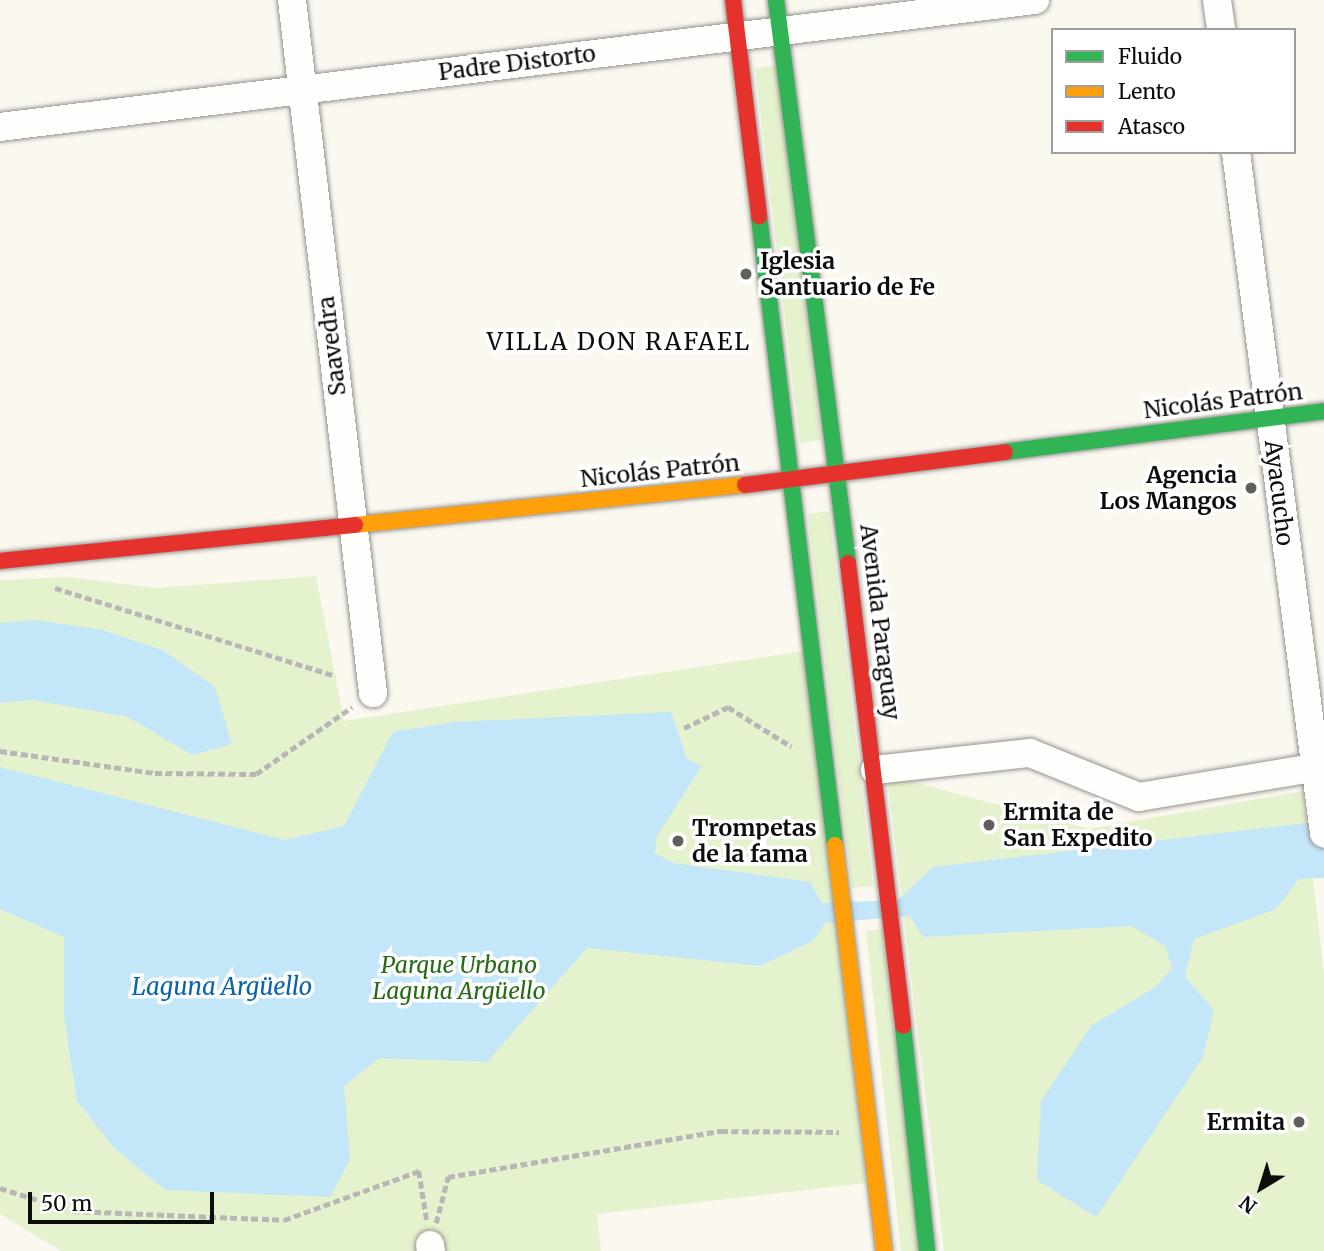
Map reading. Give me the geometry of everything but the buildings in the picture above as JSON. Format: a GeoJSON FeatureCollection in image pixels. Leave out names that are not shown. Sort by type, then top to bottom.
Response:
{"type":"FeatureCollection","features":[{"type":"Feature","properties":{"kind":"main road"},"geometry":{"type":"LineString","coordinates":[[733,0],[884,1251]]}},
{"type":"Feature","properties":{"kind":"main road","name":"Avenida Paraguay"},"geometry":{"type":"LineString","coordinates":[[776,0],[875,770],[927,1251]]}},
{"type":"Feature","properties":{"kind":"main road","name":"Nicolás Patrón"},"geometry":{"type":"LineString","coordinates":[[0,561],[353,527],[839,475],[1324,411]]}},
{"type":"Feature","properties":{"kind":"street","name":"Saavedra"},"geometry":{"type":"LineString","coordinates":[[292,0],[373,693]]}},
{"type":"Feature","properties":{"kind":"street","name":"Padre Distorto"},"geometry":{"type":"LineString","coordinates":[[0,127],[1035,0]]}},
{"type":"Feature","properties":{"kind":"street"},"geometry":{"type":"LineString","coordinates":[[1217,0],[1221,28]]}},
{"type":"Feature","properties":{"kind":"street","name":"Ayacucho"},"geometry":{"type":"LineString","coordinates":[[1236,154],[1269,418],[1319,766],[1323,826]]}},
{"type":"Feature","properties":{"kind":"street"},"geometry":{"type":"LineString","coordinates":[[875,770],[1030,753],[1139,797],[1319,766]]}},
{"type":"Feature","properties":{"kind":"path"},"geometry":{"type":"LineString","coordinates":[[48,586],[335,676]]}},
{"type":"Feature","properties":{"kind":"path"},"geometry":{"type":"LineString","coordinates":[[0,751],[155,773],[256,774],[373,693]]}},
{"type":"Feature","properties":{"kind":"path"},"geometry":{"type":"LineString","coordinates":[[684,728],[728,707],[799,751]]}},
{"type":"Feature","properties":{"kind":"path"},"geometry":{"type":"LineString","coordinates":[[431,1248],[447,1177],[721,1131],[848,1132]]}},
{"type":"Feature","properties":{"kind":"path"},"geometry":{"type":"LineString","coordinates":[[0,1188],[73,1211],[284,1220],[419,1171],[431,1248]]}},
{"type":"Feature","properties":{"kind":"green space"},"geometry":{"type":"Polygon","coordinates":[[[776,66],[821,440],[800,443],[755,68],[776,66]]]}},
{"type":"Feature","properties":{"kind":"green space"},"geometry":{"type":"Polygon","coordinates":[[[829,511],[873,886],[852,888],[808,514],[829,511]]]}},
{"type":"Feature","properties":{"kind":"green space","name":"Parque Urbano Laguna Argüello"},"geometry":{"type":"Polygon","coordinates":[[[316,576],[344,721],[804,651],[866,1183],[597,1214],[601,1251],[61,1251],[0,1214],[0,580],[68,577],[156,588],[316,576]]]}},
{"type":"Feature","properties":{"kind":"green space"},"geometry":{"type":"Polygon","coordinates":[[[887,775],[1089,829],[1303,791],[1324,974],[1324,1251],[944,1251],[887,775]]]}},
{"type":"Feature","properties":{"kind":"green space"},"geometry":{"type":"Polygon","coordinates":[[[882,929],[920,1251],[901,1251],[866,931],[882,929]]]}},
{"type":"Feature","properties":{"kind":"water"},"geometry":{"type":"Polygon","coordinates":[[[36,620],[103,630],[163,650],[215,687],[232,744],[192,755],[128,717],[33,700],[0,703],[0,623],[36,620]]]}},
{"type":"Feature","properties":{"kind":"water","name":"Laguna Argüello"},"geometry":{"type":"Polygon","coordinates":[[[671,712],[687,759],[702,766],[656,837],[655,853],[673,863],[810,882],[822,903],[898,900],[933,867],[1324,821],[1324,878],[1299,879],[1276,909],[1194,939],[1185,977],[1214,1010],[1203,1057],[1096,1217],[1037,1180],[1041,1101],[1092,1025],[1154,988],[1172,969],[1166,947],[1132,926],[923,937],[910,916],[825,923],[813,941],[760,966],[587,948],[487,1062],[379,1058],[344,1086],[350,1160],[330,1197],[165,1190],[114,1148],[77,1101],[64,1016],[64,937],[0,909],[0,767],[285,840],[344,826],[393,732],[453,722],[671,712]]]}},
{"type":"Feature","properties":{"kind":"traffic: fast"},"geometry":{"type":"LineString","coordinates":[[776,0],[848,563]]}},
{"type":"Feature","properties":{"kind":"traffic: fast"},"geometry":{"type":"LineString","coordinates":[[759,216],[835,845]]}},
{"type":"Feature","properties":{"kind":"traffic: fast"},"geometry":{"type":"LineString","coordinates":[[1005,452],[1324,411]]}},
{"type":"Feature","properties":{"kind":"traffic: fast"},"geometry":{"type":"LineString","coordinates":[[903,1026],[927,1251]]}},
{"type":"Feature","properties":{"kind":"traffic: slow"},"geometry":{"type":"LineString","coordinates":[[355,525],[745,485]]}},
{"type":"Feature","properties":{"kind":"traffic: slow"},"geometry":{"type":"LineString","coordinates":[[835,845],[884,1251]]}},
{"type":"Feature","properties":{"kind":"traffic: jam"},"geometry":{"type":"LineString","coordinates":[[733,0],[759,216]]}},
{"type":"Feature","properties":{"kind":"traffic: jam"},"geometry":{"type":"LineString","coordinates":[[745,485],[1005,452]]}},
{"type":"Feature","properties":{"kind":"traffic: jam"},"geometry":{"type":"LineString","coordinates":[[0,561],[355,525]]}},
{"type":"Feature","properties":{"kind":"traffic: jam"},"geometry":{"type":"LineString","coordinates":[[848,563],[903,1026]]}},
{"type":"Feature","properties":{"kind":"place","name":"Iglesia Santuario de Fe"},"geometry":{"type":"Point","coordinates":[746,274]}},
{"type":"Feature","properties":{"kind":"place","name":"Agencia Los Mangos"},"geometry":{"type":"Point","coordinates":[1251,488]}},
{"type":"Feature","properties":{"kind":"place","name":"Ermita de San Expedito"},"geometry":{"type":"Point","coordinates":[989,825]}},
{"type":"Feature","properties":{"kind":"place","name":"Trompetas de la fama"},"geometry":{"type":"Point","coordinates":[678,841]}},
{"type":"Feature","properties":{"kind":"place","name":"Ermita"},"geometry":{"type":"Point","coordinates":[1299,1122]}},
{"type":"Feature","properties":{"kind":"district","name":"VILLA DON RAFAEL"},"geometry":{"type":"Point","coordinates":[619,342]}}]}
